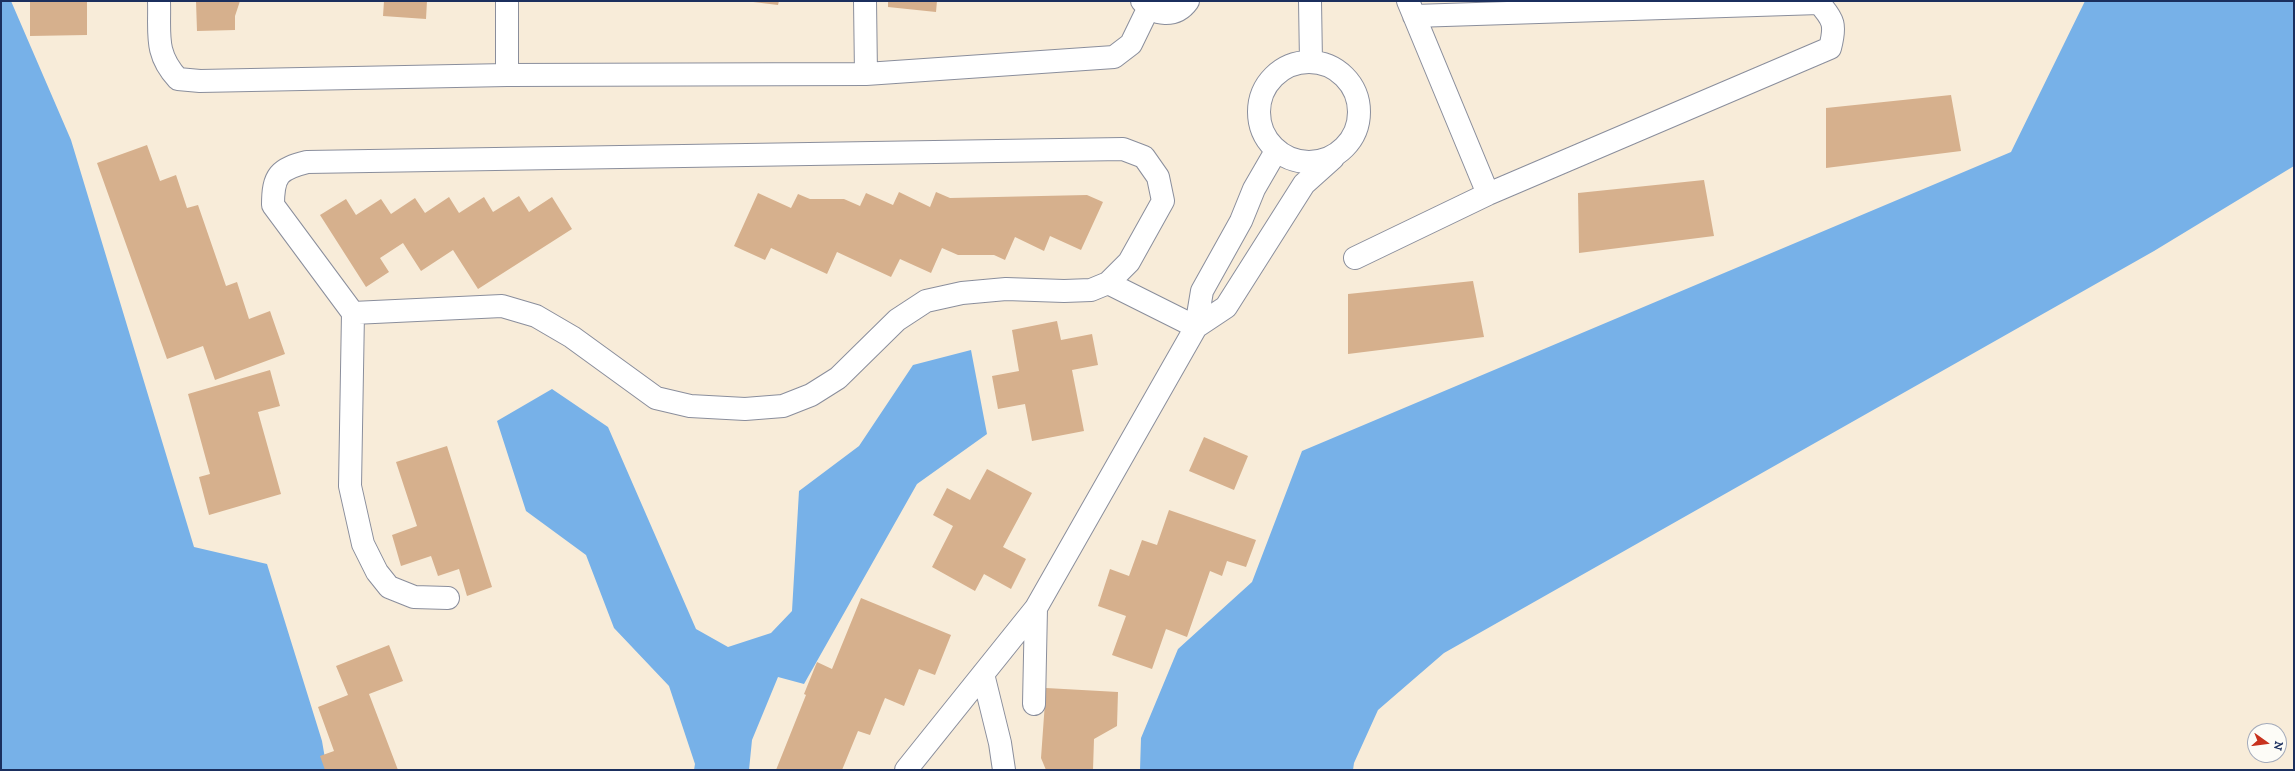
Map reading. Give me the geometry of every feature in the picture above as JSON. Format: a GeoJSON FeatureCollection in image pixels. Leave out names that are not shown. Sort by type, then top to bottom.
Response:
{"type":"FeatureCollection","features":[{"type":"Feature","properties":{"kind":"street"},"geometry":{"type":"LineString","coordinates":[[160,1],[160,51],[168,69],[178,79],[200,81],[507,75],[866,74],[1114,57],[1131,44],[1145,5],[1161,14],[1174,12],[1188,1]]}},
{"type":"Feature","properties":{"kind":"street"},"geometry":{"type":"LineString","coordinates":[[507,1],[507,75]]}},
{"type":"Feature","properties":{"kind":"street"},"geometry":{"type":"LineString","coordinates":[[865,1],[866,74]]}},
{"type":"Feature","properties":{"kind":"street"},"geometry":{"type":"LineString","coordinates":[[1310,1],[1310,62]]}},
{"type":"Feature","properties":{"kind":"street"},"geometry":{"type":"LineString","coordinates":[[1354,258],[1488,194],[1830,48],[1834,32],[1831,17],[1818,3],[1411,9],[1488,194]]}},
{"type":"Feature","properties":{"kind":"street"},"geometry":{"type":"LineString","coordinates":[[1196,327],[1226,307],[1304,184],[1334,157],[1348,144],[1357,128],[1360,109],[1355,91],[1344,76],[1329,66],[1310,62],[1295,63],[1281,70],[1269,80],[1261,94],[1258,109],[1260,125],[1266,140],[1276,151],[1289,160],[1304,163],[1320,162],[1334,157]]}},
{"type":"Feature","properties":{"kind":"street"},"geometry":{"type":"LineString","coordinates":[[353,313],[502,306],[536,316],[560,330],[656,398],[690,406],[745,409],[782,406],[811,395],[838,378],[897,320],[926,300],[962,293],[1006,289],[1064,291],[1091,290],[1108,284],[1129,262],[1163,201],[1158,177],[1144,157],[1123,149],[307,162],[286,167],[273,185],[273,205],[353,313],[350,486],[363,544],[377,572],[389,587],[414,598],[448,598]]}},
{"type":"Feature","properties":{"kind":"street"},"geometry":{"type":"LineString","coordinates":[[906,770],[1036,608],[1196,327],[1202,291],[1241,221],[1254,189],[1276,151]]}},
{"type":"Feature","properties":{"kind":"street"},"geometry":{"type":"LineString","coordinates":[[1108,284],[1196,327]]}},
{"type":"Feature","properties":{"kind":"street"},"geometry":{"type":"LineString","coordinates":[[1034,704],[1036,608]]}},
{"type":"Feature","properties":{"kind":"street"},"geometry":{"type":"LineString","coordinates":[[983,674],[1000,743],[1004,770]]}},
{"type":"Feature","properties":{"kind":"water"},"geometry":{"type":"Polygon","coordinates":[[[1,1],[11,1],[71,140],[194,547],[267,564],[322,741],[327,770],[1,770],[1,1]]]}},
{"type":"Feature","properties":{"kind":"water"},"geometry":{"type":"Polygon","coordinates":[[[2085,1],[2294,1],[2294,166],[2154,251],[1444,653],[1378,710],[1354,763],[1353,770],[1140,770],[1141,738],[1178,649],[1252,582],[1302,451],[2011,152],[2085,1]]]}},
{"type":"Feature","properties":{"kind":"water"},"geometry":{"type":"Polygon","coordinates":[[[971,350],[987,434],[917,484],[804,684],[778,677],[752,740],[749,770],[694,770],[695,764],[669,686],[614,628],[586,555],[526,511],[497,421],[552,389],[608,427],[696,629],[728,647],[771,633],[792,611],[799,491],[859,446],[913,365],[971,350]]]}},
{"type":"Feature","properties":{"kind":"building"},"geometry":{"type":"Polygon","coordinates":[[[30,1],[87,1],[87,35],[30,36],[30,1]]]}},
{"type":"Feature","properties":{"kind":"building"},"geometry":{"type":"Polygon","coordinates":[[[196,1],[240,1],[235,16],[235,30],[197,31],[196,1]]]}},
{"type":"Feature","properties":{"kind":"building"},"geometry":{"type":"Polygon","coordinates":[[[384,1],[427,1],[426,19],[383,16],[384,1]]]}},
{"type":"Feature","properties":{"kind":"building"},"geometry":{"type":"Polygon","coordinates":[[[745,1],[779,1],[778,5],[745,1]]]}},
{"type":"Feature","properties":{"kind":"building"},"geometry":{"type":"Polygon","coordinates":[[[888,1],[937,1],[936,12],[888,7],[888,1]]]}},
{"type":"Feature","properties":{"kind":"building"},"geometry":{"type":"Polygon","coordinates":[[[1951,95],[1961,151],[1826,168],[1826,108],[1951,95]]]}},
{"type":"Feature","properties":{"kind":"building"},"geometry":{"type":"Polygon","coordinates":[[[147,145],[160,181],[176,175],[187,208],[198,205],[226,286],[237,282],[249,319],[270,311],[285,354],[215,380],[203,346],[167,359],[97,163],[147,145]]]}},
{"type":"Feature","properties":{"kind":"building"},"geometry":{"type":"Polygon","coordinates":[[[1704,180],[1714,236],[1579,253],[1578,193],[1704,180]]]}},
{"type":"Feature","properties":{"kind":"building"},"geometry":{"type":"Polygon","coordinates":[[[899,192],[930,207],[936,192],[950,198],[1087,195],[1103,202],[1081,250],[1050,236],[1044,251],[1015,237],[1005,260],[994,255],[958,255],[942,248],[931,273],[900,259],[891,277],[837,252],[827,274],[771,248],[765,260],[734,246],[758,193],[791,208],[798,194],[810,199],[844,199],[860,206],[866,193],[893,205],[899,192]]]}},
{"type":"Feature","properties":{"kind":"building"},"geometry":{"type":"Polygon","coordinates":[[[519,196],[529,212],[552,197],[572,229],[478,289],[453,250],[421,271],[403,243],[380,258],[389,272],[366,287],[320,215],[346,199],[356,215],[381,199],[391,214],[415,198],[425,213],[449,197],[459,213],[484,197],[493,212],[519,196]]]}},
{"type":"Feature","properties":{"kind":"building"},"geometry":{"type":"Polygon","coordinates":[[[1473,281],[1484,337],[1348,354],[1348,294],[1473,281]]]}},
{"type":"Feature","properties":{"kind":"building"},"geometry":{"type":"Polygon","coordinates":[[[1057,321],[1061,340],[1092,334],[1098,365],[1072,370],[1084,431],[1032,441],[1025,404],[998,409],[992,376],[1019,371],[1012,330],[1057,321]]]}},
{"type":"Feature","properties":{"kind":"building"},"geometry":{"type":"Polygon","coordinates":[[[270,370],[280,406],[258,412],[281,494],[209,515],[199,477],[210,474],[188,394],[270,370]]]}},
{"type":"Feature","properties":{"kind":"building"},"geometry":{"type":"Polygon","coordinates":[[[1204,437],[1248,456],[1234,490],[1189,471],[1204,437]]]}},
{"type":"Feature","properties":{"kind":"building"},"geometry":{"type":"Polygon","coordinates":[[[447,446],[492,587],[467,596],[459,569],[438,576],[431,556],[401,566],[392,535],[417,526],[396,462],[447,446]]]}},
{"type":"Feature","properties":{"kind":"building"},"geometry":{"type":"Polygon","coordinates":[[[987,469],[1032,493],[1003,547],[1026,559],[1011,589],[984,574],[975,591],[932,567],[953,526],[933,515],[947,488],[970,500],[987,469]]]}},
{"type":"Feature","properties":{"kind":"building"},"geometry":{"type":"Polygon","coordinates":[[[1169,510],[1256,540],[1246,567],[1227,561],[1222,576],[1210,571],[1187,637],[1166,629],[1152,669],[1112,655],[1126,616],[1098,606],[1110,569],[1129,576],[1142,540],[1157,545],[1169,510]]]}},
{"type":"Feature","properties":{"kind":"building"},"geometry":{"type":"Polygon","coordinates":[[[861,598],[951,635],[935,675],[919,669],[904,706],[885,698],[870,735],[858,731],[842,770],[776,770],[806,695],[804,694],[817,662],[832,669],[861,598]]]}},
{"type":"Feature","properties":{"kind":"building"},"geometry":{"type":"Polygon","coordinates":[[[389,645],[403,681],[369,694],[398,770],[325,770],[320,756],[334,751],[318,707],[348,695],[336,666],[389,645]]]}},
{"type":"Feature","properties":{"kind":"building"},"geometry":{"type":"Polygon","coordinates":[[[1046,688],[1118,692],[1117,726],[1094,739],[1093,770],[1046,770],[1041,758],[1046,688]]]}}]}
